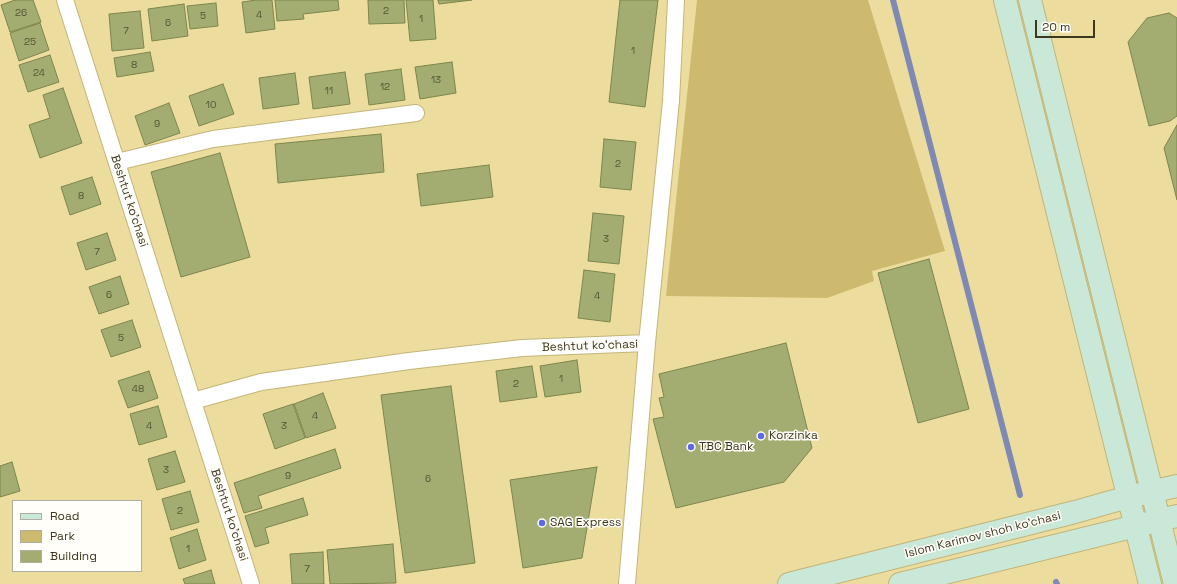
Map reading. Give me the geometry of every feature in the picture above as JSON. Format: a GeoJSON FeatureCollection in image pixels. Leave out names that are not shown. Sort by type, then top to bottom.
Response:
{"type":"FeatureCollection","features":[{"type":"Feature","properties":{"kind":"main road"},"geometry":{"type":"LineString","coordinates":[[1005,0],[1150,584]]}},
{"type":"Feature","properties":{"kind":"main road"},"geometry":{"type":"LineString","coordinates":[[1030,0],[1152,492],[1168,518],[1174,584]]}},
{"type":"Feature","properties":{"kind":"main road","name":"Islom Karimov shoh ko'chasi"},"geometry":{"type":"LineString","coordinates":[[789,584],[1075,512],[1128,497],[1177,486]]}},
{"type":"Feature","properties":{"kind":"main road"},"geometry":{"type":"LineString","coordinates":[[900,584],[1168,518]]}},
{"type":"Feature","properties":{"kind":"street","name":"Beshtut ko'chasi"},"geometry":{"type":"LineString","coordinates":[[65,0],[251,584]]}},
{"type":"Feature","properties":{"kind":"street","name":"Beshtut ko'chasi"},"geometry":{"type":"LineString","coordinates":[[193,401],[261,382],[409,361],[522,348],[647,343],[671,101],[676,0]]}},
{"type":"Feature","properties":{"kind":"street"},"geometry":{"type":"LineString","coordinates":[[117,162],[213,139],[416,113]]}},
{"type":"Feature","properties":{"kind":"street"},"geometry":{"type":"LineString","coordinates":[[626,584],[647,343]]}},
{"type":"Feature","properties":{"kind":"green space"},"geometry":{"type":"Polygon","coordinates":[[[697,0],[868,0],[945,251],[872,271],[874,281],[827,298],[666,296],[697,0]]]}},
{"type":"Feature","properties":{"kind":"building"},"geometry":{"type":"Polygon","coordinates":[[[15,0],[33,0],[41,22],[10,32],[1,5],[15,0]]]}},
{"type":"Feature","properties":{"kind":"building"},"geometry":{"type":"Polygon","coordinates":[[[272,0],[275,29],[246,33],[242,2],[272,0]]]}},
{"type":"Feature","properties":{"kind":"building"},"geometry":{"type":"Polygon","coordinates":[[[275,0],[338,0],[339,10],[303,14],[304,19],[277,21],[275,0]]]}},
{"type":"Feature","properties":{"kind":"building"},"geometry":{"type":"Polygon","coordinates":[[[368,0],[404,0],[405,23],[369,24],[368,0]]]}},
{"type":"Feature","properties":{"kind":"building"},"geometry":{"type":"Polygon","coordinates":[[[406,0],[433,0],[436,39],[410,41],[406,0]]]}},
{"type":"Feature","properties":{"kind":"building"},"geometry":{"type":"Polygon","coordinates":[[[438,0],[472,0],[439,4],[438,0]]]}},
{"type":"Feature","properties":{"kind":"building"},"geometry":{"type":"Polygon","coordinates":[[[620,0],[658,0],[645,107],[609,102],[620,0]]]}},
{"type":"Feature","properties":{"kind":"building"},"geometry":{"type":"Polygon","coordinates":[[[216,3],[218,26],[190,29],[187,6],[216,3]]]}},
{"type":"Feature","properties":{"kind":"building"},"geometry":{"type":"Polygon","coordinates":[[[184,4],[188,36],[152,41],[148,9],[184,4]]]}},
{"type":"Feature","properties":{"kind":"building"},"geometry":{"type":"Polygon","coordinates":[[[140,11],[144,48],[112,51],[109,14],[140,11]]]}},
{"type":"Feature","properties":{"kind":"building"},"geometry":{"type":"Polygon","coordinates":[[[1169,13],[1177,18],[1177,116],[1170,121],[1149,126],[1128,42],[1147,18],[1169,13]]]}},
{"type":"Feature","properties":{"kind":"building"},"geometry":{"type":"Polygon","coordinates":[[[40,23],[49,50],[19,61],[10,33],[40,23]]]}},
{"type":"Feature","properties":{"kind":"building"},"geometry":{"type":"Polygon","coordinates":[[[150,52],[154,71],[117,77],[114,58],[150,52]]]}},
{"type":"Feature","properties":{"kind":"building"},"geometry":{"type":"Polygon","coordinates":[[[50,55],[59,82],[28,92],[19,65],[50,55]]]}},
{"type":"Feature","properties":{"kind":"building"},"geometry":{"type":"Polygon","coordinates":[[[452,62],[456,93],[420,99],[415,67],[452,62]]]}},
{"type":"Feature","properties":{"kind":"building"},"geometry":{"type":"Polygon","coordinates":[[[401,69],[405,100],[369,105],[365,74],[401,69]]]}},
{"type":"Feature","properties":{"kind":"building"},"geometry":{"type":"Polygon","coordinates":[[[345,72],[350,104],[313,109],[309,77],[345,72]]]}},
{"type":"Feature","properties":{"kind":"building"},"geometry":{"type":"Polygon","coordinates":[[[295,73],[299,104],[263,109],[259,78],[295,73]]]}},
{"type":"Feature","properties":{"kind":"building"},"geometry":{"type":"Polygon","coordinates":[[[223,84],[234,114],[199,126],[189,96],[223,84]]]}},
{"type":"Feature","properties":{"kind":"building"},"geometry":{"type":"Polygon","coordinates":[[[63,88],[82,143],[40,158],[29,125],[50,118],[43,95],[63,88]]]}},
{"type":"Feature","properties":{"kind":"building"},"geometry":{"type":"Polygon","coordinates":[[[169,103],[180,133],[145,145],[135,116],[169,103]]]}},
{"type":"Feature","properties":{"kind":"building"},"geometry":{"type":"Polygon","coordinates":[[[1177,125],[1177,200],[1164,148],[1177,125]]]}},
{"type":"Feature","properties":{"kind":"building"},"geometry":{"type":"Polygon","coordinates":[[[381,134],[384,172],[278,183],[275,144],[381,134]]]}},
{"type":"Feature","properties":{"kind":"building"},"geometry":{"type":"Polygon","coordinates":[[[604,139],[636,142],[631,190],[600,187],[604,139]]]}},
{"type":"Feature","properties":{"kind":"building"},"geometry":{"type":"Polygon","coordinates":[[[220,153],[250,257],[181,277],[151,172],[220,153]]]}},
{"type":"Feature","properties":{"kind":"building"},"geometry":{"type":"Polygon","coordinates":[[[489,165],[493,197],[421,206],[417,174],[489,165]]]}},
{"type":"Feature","properties":{"kind":"building"},"geometry":{"type":"Polygon","coordinates":[[[92,177],[101,204],[70,215],[61,187],[92,177]]]}},
{"type":"Feature","properties":{"kind":"building"},"geometry":{"type":"Polygon","coordinates":[[[593,213],[624,216],[619,264],[588,261],[593,213]]]}},
{"type":"Feature","properties":{"kind":"building"},"geometry":{"type":"Polygon","coordinates":[[[107,233],[116,260],[86,270],[77,243],[107,233]]]}},
{"type":"Feature","properties":{"kind":"building"},"geometry":{"type":"Polygon","coordinates":[[[929,259],[969,409],[918,423],[878,273],[929,259]]]}},
{"type":"Feature","properties":{"kind":"building"},"geometry":{"type":"Polygon","coordinates":[[[584,270],[615,274],[610,322],[578,318],[584,270]]]}},
{"type":"Feature","properties":{"kind":"building"},"geometry":{"type":"Polygon","coordinates":[[[120,276],[129,304],[99,314],[89,287],[120,276]]]}},
{"type":"Feature","properties":{"kind":"building"},"geometry":{"type":"Polygon","coordinates":[[[132,320],[141,347],[111,357],[101,330],[132,320]]]}},
{"type":"Feature","properties":{"kind":"building"},"geometry":{"type":"Polygon","coordinates":[[[786,343],[812,448],[784,482],[676,508],[653,419],[664,417],[659,398],[664,397],[659,374],[786,343]]]}},
{"type":"Feature","properties":{"kind":"building"},"geometry":{"type":"Polygon","coordinates":[[[577,360],[581,392],[545,397],[540,366],[577,360]]]}},
{"type":"Feature","properties":{"kind":"building"},"geometry":{"type":"Polygon","coordinates":[[[532,366],[537,397],[500,402],[496,371],[532,366]]]}},
{"type":"Feature","properties":{"kind":"building"},"geometry":{"type":"Polygon","coordinates":[[[149,371],[158,398],[128,408],[118,381],[149,371]]]}},
{"type":"Feature","properties":{"kind":"building"},"geometry":{"type":"Polygon","coordinates":[[[451,386],[475,563],[405,573],[381,395],[451,386]]]}},
{"type":"Feature","properties":{"kind":"building"},"geometry":{"type":"Polygon","coordinates":[[[323,393],[336,428],[306,438],[294,404],[323,393]]]}},
{"type":"Feature","properties":{"kind":"building"},"geometry":{"type":"Polygon","coordinates":[[[293,404],[305,438],[275,449],[263,414],[293,404]]]}},
{"type":"Feature","properties":{"kind":"building"},"geometry":{"type":"Polygon","coordinates":[[[158,406],[167,437],[139,445],[130,414],[158,406]]]}},
{"type":"Feature","properties":{"kind":"building"},"geometry":{"type":"Polygon","coordinates":[[[335,449],[341,468],[258,496],[262,508],[244,513],[234,483],[335,449]]]}},
{"type":"Feature","properties":{"kind":"building"},"geometry":{"type":"Polygon","coordinates":[[[175,451],[185,482],[157,490],[148,459],[175,451]]]}},
{"type":"Feature","properties":{"kind":"building"},"geometry":{"type":"Polygon","coordinates":[[[12,462],[20,491],[0,497],[0,466],[12,462]]]}},
{"type":"Feature","properties":{"kind":"building"},"geometry":{"type":"Polygon","coordinates":[[[597,467],[582,558],[523,568],[510,480],[597,467]]]}},
{"type":"Feature","properties":{"kind":"building"},"geometry":{"type":"Polygon","coordinates":[[[190,491],[199,522],[171,530],[162,499],[190,491]]]}},
{"type":"Feature","properties":{"kind":"building"},"geometry":{"type":"Polygon","coordinates":[[[303,498],[308,515],[265,528],[269,543],[255,547],[245,516],[303,498]]]}},
{"type":"Feature","properties":{"kind":"building"},"geometry":{"type":"Polygon","coordinates":[[[197,529],[206,560],[179,569],[170,538],[197,529]]]}},
{"type":"Feature","properties":{"kind":"building"},"geometry":{"type":"Polygon","coordinates":[[[393,544],[396,583],[330,584],[327,550],[393,544]]]}},
{"type":"Feature","properties":{"kind":"building"},"geometry":{"type":"Polygon","coordinates":[[[323,552],[324,584],[292,584],[290,554],[323,552]]]}},
{"type":"Feature","properties":{"kind":"building"},"geometry":{"type":"Polygon","coordinates":[[[211,570],[215,584],[185,584],[183,579],[211,570]]]}},
{"type":"Feature","properties":{"kind":"waterway"},"geometry":{"type":"LineString","coordinates":[[893,0],[1020,495]]}},
{"type":"Feature","properties":{"kind":"place","name":"Korzinka"},"geometry":{"type":"Point","coordinates":[761,436]}},
{"type":"Feature","properties":{"kind":"place","name":"TBC Bank"},"geometry":{"type":"Point","coordinates":[691,447]}},
{"type":"Feature","properties":{"kind":"place","name":"SAG Express"},"geometry":{"type":"Point","coordinates":[542,523]}}]}
